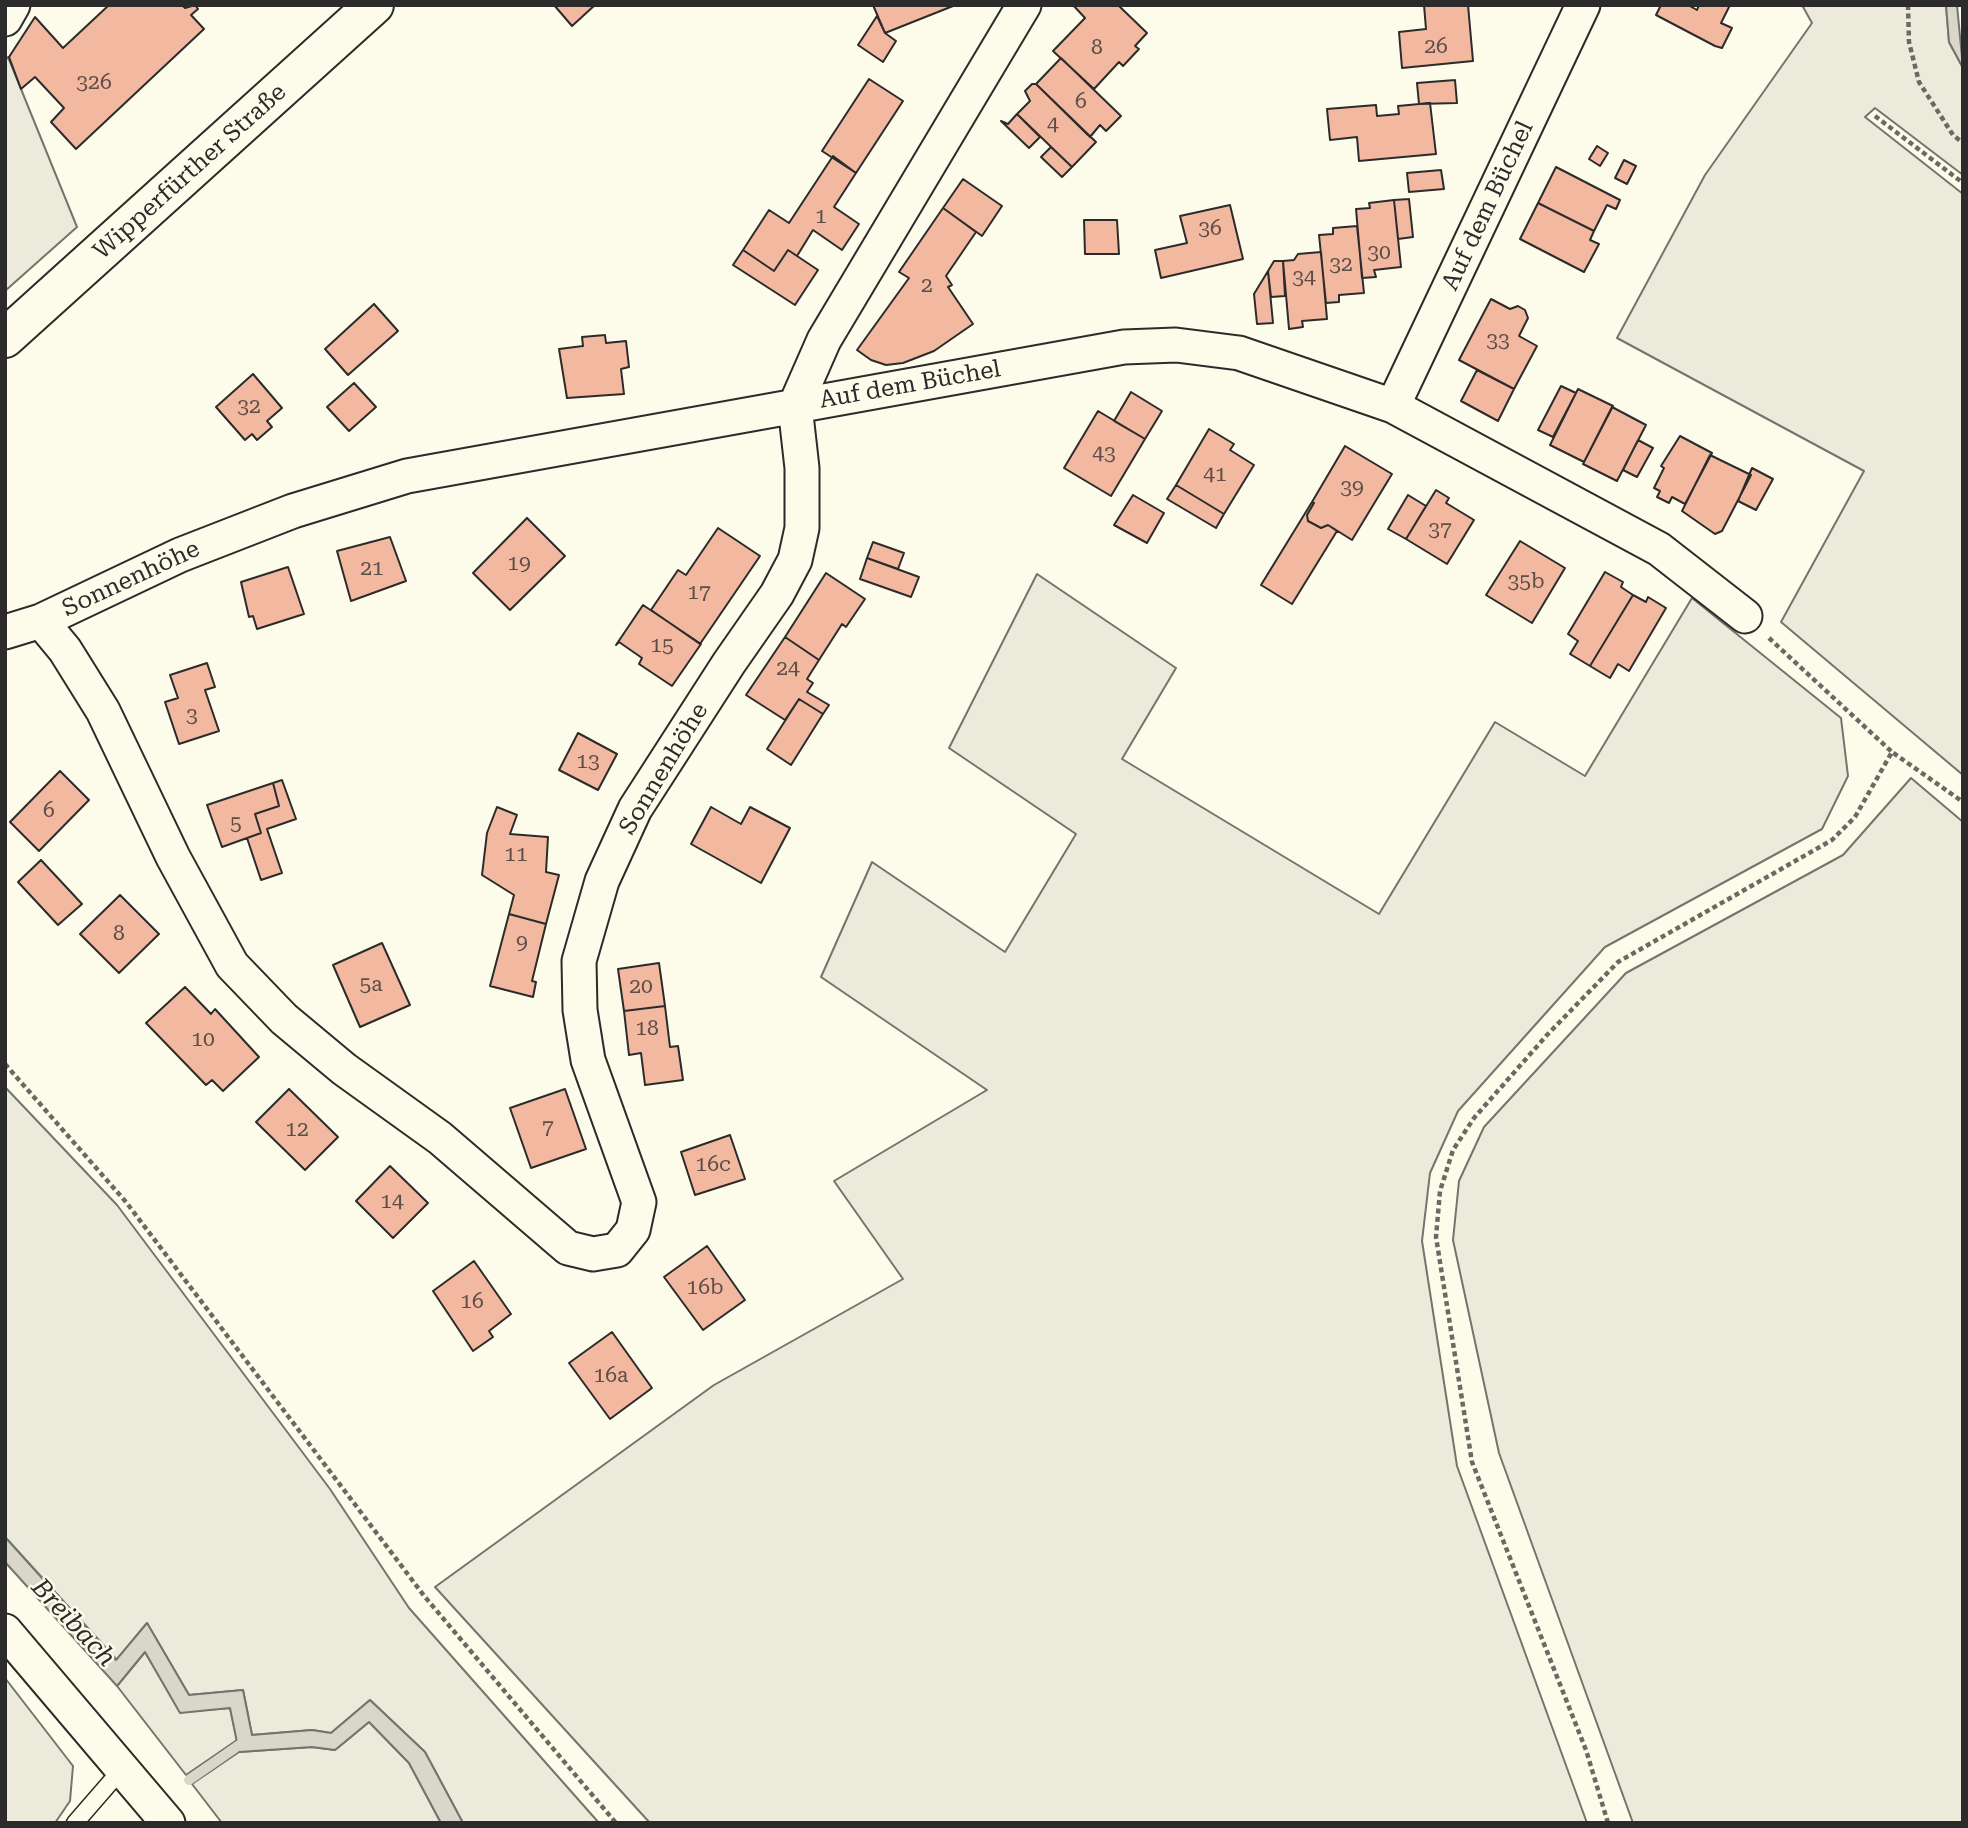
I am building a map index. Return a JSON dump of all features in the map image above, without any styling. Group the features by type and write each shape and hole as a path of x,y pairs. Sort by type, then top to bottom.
{"main road":[{"name":"Wipperfürther Straße","path":"5,338 374,5"}],"street":[{"path":"5,19 13,5"},
{"name":"Auf dem Büchel","path":"795,406 824,340 1024,5"},
{"name":"Auf dem Büchel","path":"1393,406 1583,5"},
{"name":"Auf dem Büchel","path":"795,406 1124,347 1176,345 1239,353 1393,406 1659,549 1745,616"},
{"name":"Sonnenhöhe","path":"5,632 41,621 180,555 293,511 407,476 795,406 802,480 802,528 794,560 777,594 635,809 603,881 579,961 580,1010 588,1060 639,1202 633,1230 617,1250 593,1254 568,1248 440,1138 284,1019 232,965 173,857 103,711 65,650 41,621"},
{"path":"5,1631 168,1823"}],"lane":[{"path":"75,1823 121,1770"}],"path":[{"path":"1908,5 1909,42 1919,82 1953,135 1963,143"},
{"path":"1875,116 1963,183"},
{"path":"1745,616 1892,751 1963,802"},
{"path":"1608,1823 1586,1750 1472,1462 1436,1237 1440,1191 1453,1150 1475,1118 1547,1035 1619,962 1832,840 1855,817 1892,751"},
{"path":"5,1065 126,1202 425,1597 616,1823"}],"shaded area":[{"path":"1802,5 1946,5 1949,42 1963,68 1963,175 1875,108 1865,117 1963,194 1963,775 1781,622 1864,471 1617,338 1705,175 1812,23"},
{"path":"8,57 77,227 5,291 5,61"},
{"path":"1037,574 1176,668 1122,759 1379,914 1495,722 1585,776 1692,598 1841,718 1848,776 1822,829 1605,947 1458,1111 1430,1173 1422,1241 1457,1466 1587,1823 650,1823 435,1587 714,1385 903,1279 834,1181 987,1090 821,977 872,862 1005,952 1076,834 949,748"},
{"path":"1911,778 1963,822 1963,1823 1633,1823 1499,1453 1453,1240 1459,1181 1484,1127 1626,973 1843,855"},
{"path":"5,1087 117,1205 330,1489 409,1608 599,1823 463,1823 425,1752 370,1700 331,1733 312,1730 252,1735 243,1690 189,1695 147,1623 117,1660 5,1537"},
{"path":"145,1652 180,1712 230,1708 237,1740 186,1775 117,1686"},
{"path":"5,1678 73,1766 70,1801 55,1823 5,1823"},
{"path":"369,1722 409,1763 441,1823 222,1823 192,1784 239,1752 312,1747 335,1750"}],"water":[{"path":"1946,5 1957,5 1963,68 1949,42"},
{"name":"Breibach","path":"5,1537 116,1660 147,1623 189,1695 243,1690 252,1735 312,1730 331,1733 370,1700 425,1752 463,1823 441,1823 409,1763 369,1722 335,1750 312,1747 239,1752 230,1708 180,1713 145,1652 117,1686 5,1562"}],"building":[{"path":"109,5 182,5 185,8 195,5 198,9 191,15 204,29 76,149 51,122 64,108 35,77 21,89 9,57 35,17 63,48"},
{"path":"554,5 595,5 572,26"},
{"path":"873,5 953,5 953,6 885,33"},
{"path":"1073,5 1118,5 1147,33 1135,46 1139,49 1123,66 1119,62 1094,89 1053,51 1085,18"},
{"path":"1424,5 1468,5 1473,61 1402,68 1399,32 1426,29"},
{"path":"1661,5 1688,5 1697,10 1699,5 1730,5 1721,23 1732,28 1722,48 1656,15"},
{"path":"877,16 885,33 896,41 883,62 858,45"},
{"path":"1061,58 1121,116 1106,131 1100,125 1090,137 1036,84"},
{"path":"869,79 903,101 856,173 822,151"},
{"path":"1455,80 1457,103 1419,104 1417,83"},
{"path":"1032,84 1036,84 1096,142 1072,167 1017,114 1030,101 1025,91"},
{"path":"1430,103 1436,154 1359,161 1357,137 1330,140 1327,109 1376,105 1377,116 1399,114 1398,106"},
{"path":"1017,114 1040,137 1029,148 1001,121 1008,124"},
{"path":"1597,146 1608,153 1600,166 1589,159"},
{"path":"1051,147 1072,167 1062,177 1041,157"},
{"path":"833,156 856,173 834,207 859,224 842,250 813,230 797,256 788,250 774,271 743,250 769,210 789,223"},
{"path":"1624,160 1636,166 1627,184 1615,178"},
{"path":"1556,167 1620,200 1616,209 1607,205 1594,231 1538,203"},
{"path":"1441,170 1444,189 1409,192 1407,173"},
{"path":"963,179 1002,206 982,236 943,208"},
{"path":"1409,199 1413,237 1398,239 1394,200"},
{"path":"1394,200 1401,267 1374,270 1376,277 1362,278 1356,209 1370,208 1369,203"},
{"path":"1538,203 1594,231 1590,240 1599,244 1584,272 1520,239"},
{"path":"1230,205 1243,259 1161,278 1155,250 1187,243 1180,216"},
{"path":"943,208 976,232 946,276 952,285 948,287 973,324 934,351 903,363 886,365 871,360 857,350 909,278 899,272"},
{"path":"1084,220 1117,220 1119,254 1085,254"},
{"path":"1357,226 1364,293 1339,295 1339,302 1326,303 1319,235 1333,234 1333,228"},
{"path":"743,250 774,271 788,250 818,270 795,305 733,265"},
{"path":"1321,252 1327,319 1302,321 1303,327 1289,329 1283,261 1294,260 1298,254"},
{"path":"1274,261 1283,261 1285,296 1271,297 1268,271"},
{"path":"1268,271 1273,323 1257,324 1254,294"},
{"path":"1491,299 1510,309 1518,306 1525,310 1528,318 1519,336 1537,346 1514,389 1459,360"},
{"path":"374,304 398,331 348,375 325,349"},
{"path":"605,335 606,343 626,341 629,367 621,369 624,394 567,398 559,349 583,346 582,337"},
{"path":"1477,370 1514,389 1498,421 1461,401"},
{"path":"253,374 282,408 267,421 272,427 257,440 252,434 245,440 216,407"},
{"path":"354,383 376,407 349,431 327,407"},
{"path":"1561,386 1576,393 1553,437 1538,430"},
{"path":"1578,389 1613,406 1584,462 1550,445"},
{"path":"1131,392 1162,411 1145,439 1114,421"},
{"path":"1612,407 1646,425 1617,481 1583,464"},
{"path":"1098,411 1145,439 1111,496 1064,468"},
{"path":"1209,429 1234,444 1230,450 1254,465 1224,514 1176,485"},
{"path":"1680,436 1712,453 1685,504 1672,497 1669,503 1657,497 1660,491 1654,488 1664,468 1661,466"},
{"path":"1638,440 1653,448 1637,477 1623,470"},
{"path":"1345,446 1392,474 1352,540 1328,525 1321,528 1308,521 1307,515"},
{"path":"1710,455 1751,475 1722,531 1715,534 1682,511"},
{"path":"1752,468 1773,479 1756,510 1738,501"},
{"path":"1176,485 1224,514 1216,528 1167,499"},
{"path":"1436,490 1449,498 1446,503 1474,520 1447,564 1406,539"},
{"path":"1133,495 1164,513 1147,543 1114,525"},
{"path":"1408,495 1426,506 1406,539 1388,529"},
{"path":"1312,502 1314,503 1307,515 1308,521 1321,528 1328,525 1337,531 1292,604 1261,585"},
{"path":"527,518 565,556 510,610 473,573"},
{"path":"718,528 760,556 700,644 651,610 678,570 686,575"},
{"path":"390,537 406,581 351,601 337,551"},
{"path":"1520,541 1565,568 1532,623 1486,595"},
{"path":"873,542 904,553 898,569 867,558"},
{"path":"867,558 919,577 911,597 860,579"},
{"path":"288,567 304,614 257,629 253,616 249,617 241,582"},
{"path":"1605,572 1623,582 1621,587 1633,595 1590,666 1570,654 1578,641 1568,634"},
{"path":"826,573 865,599 846,627 842,624 819,660 785,637"},
{"path":"1633,595 1646,602 1648,597 1666,608 1629,671 1618,664 1610,678 1590,666"},
{"path":"643,605 701,644 672,686 639,664 642,658 619,642 616,645"},
{"path":"785,637 819,660 807,679 813,683 807,692 829,705 823,714 799,699 785,720 746,695"},
{"path":"207,663 215,687 205,690 219,731 179,744 165,702 178,698 170,675"},
{"path":"799,699 823,714 791,765 767,749"},
{"path":"578,733 617,754 598,790 559,770"},
{"path":"60,771 89,800 39,851 10,822"},
{"path":"282,780 296,819 267,829 282,873 261,880 247,838 261,833 255,814 279,806 273,783"},
{"path":"273,783 279,806 255,814 261,833 222,847 207,805"},
{"path":"497,807 517,815 510,834 548,837 546,872 559,875 546,924 509,914 514,895 482,875 487,833"},
{"path":"711,807 741,824 750,807 790,828 761,883 691,844"},
{"path":"41,860 82,904 58,925 18,882"},
{"path":"120,895 159,934 119,973 80,934"},
{"path":"509,914 546,924 532,981 536,982 533,997 490,986"},
{"path":"382,943 410,1005 360,1027 333,965"},
{"path":"659,963 665,1006 624,1011 618,969"},
{"path":"185,987 211,1014 215,1009 259,1057 223,1091 212,1080 206,1085 146,1023"},
{"path":"665,1006 670,1047 678,1046 683,1080 645,1085 641,1053 629,1055 624,1011"},
{"path":"289,1089 338,1137 305,1170 256,1122"},
{"path":"565,1089 586,1149 531,1168 510,1108"},
{"path":"730,1135 745,1179 695,1195 681,1152"},
{"path":"390,1166 428,1203 393,1238 356,1201"},
{"path":"707,1246 745,1300 703,1330 664,1277"},
{"path":"474,1261 511,1314 489,1331 493,1337 473,1351 433,1291"},
{"path":"612,1332 652,1388 610,1419 569,1363"}],"waterway":[{"path":"189,1780 245,1741"}]}
